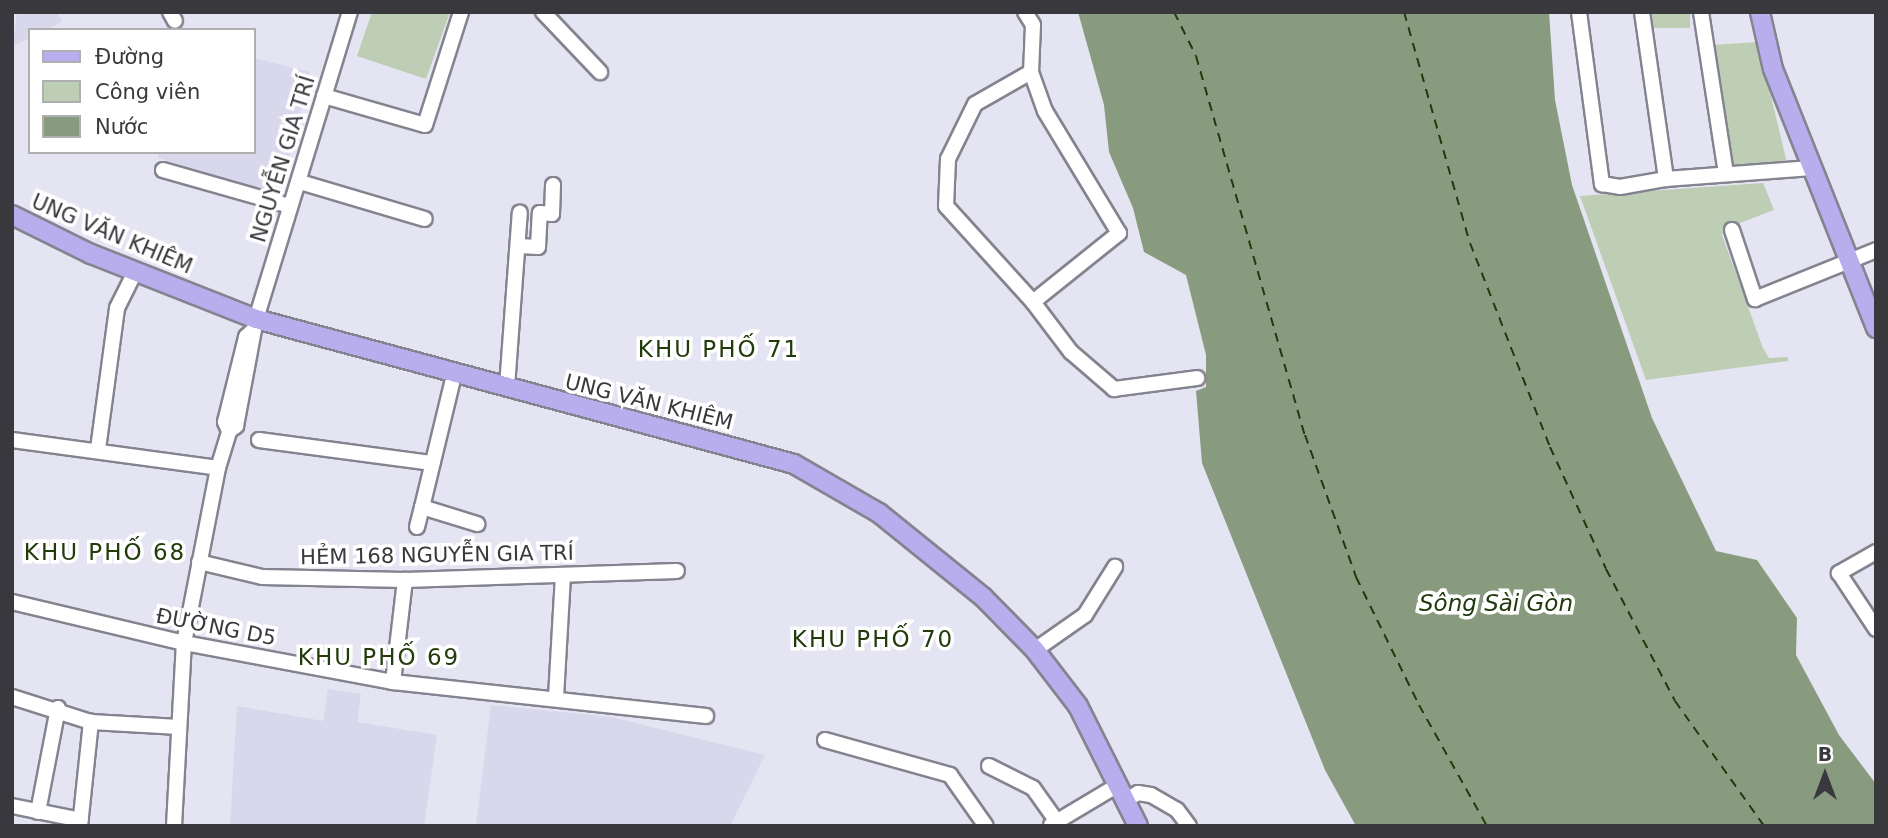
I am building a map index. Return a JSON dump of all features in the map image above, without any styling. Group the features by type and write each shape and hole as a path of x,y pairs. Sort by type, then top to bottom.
{"main road":[{"path":"1760,12 1773,69 1876,328"},
{"name":"UNG VĂN KHIÊM","path":"12,215 254,325 507,387 794,464 879,513 983,597 1035,650 1078,706 1138,826"}],"street":[{"name":"NGUYỄN GIA TRÍ","path":"174,826 184,643 218,468 229,430 225,422 246,337 254,325 289,206 300,182 350,12"},
{"path":"324,96 421,125 428,123 461,12"},
{"path":"543,12 600,72"},
{"path":"1025,12 1033,25 1031,72 1056,131 1119,233 1033,302"},
{"path":"1579,12 1602,184 1620,187 1666,178 1812,168"},
{"path":"1642,12 1666,178"},
{"path":"1701,12 1726,174"},
{"path":"1031,72 975,104 948,159 946,206 1033,302 1071,352 1114,389 1197,378"},
{"path":"163,170 289,206"},
{"path":"300,182 425,219"},
{"path":"517,246 538,247 540,213 552,214 553,185"},
{"path":"507,387 520,212"},
{"path":"1732,230 1755,299 1876,250"},
{"path":"98,449 117,308 135,271"},
{"path":"417,527 454,375"},
{"path":"12,440 98,449 218,468"},
{"path":"259,440 432,463"},
{"path":"422,507 477,524"},
{"path":"1876,552 1839,573 1876,629"},
{"name":"HẺM 168 NGUYỄN GIA TRÍ","path":"200,562 262,577 405,580 677,571"},
{"path":"1035,650 1085,615 1115,567"},
{"path":"556,697 563,575"},
{"path":"393,682 405,580"},
{"name":"ĐƯỜNG D5","path":"12,601 184,643 393,682 556,697 706,716"},
{"path":"12,697 58,708 91,722 178,727"},
{"path":"38,811 58,708"},
{"path":"12,806 80,823 91,722"},
{"path":"825,740 941,772 958,782 986,826"},
{"path":"989,766 1033,788 1056,824 1122,792 1151,796 1177,810 1189,826"}],"shaded area":[{"path":"17,12 57,12 62,22 50,28 28,28 28,39 13,46"},
{"path":"256,58 310,72 280,195 158,158 159,154 256,154"},
{"path":"328,689 361,694 357,722 437,735 424,826 230,826 237,706 323,721"},
{"path":"491,705 611,717 765,755 730,826 476,826"}],"green space":[{"path":"372,12 450,12 426,79 357,56"},
{"path":"1650,12 1690,12 1690,28 1650,28"},
{"path":"1758,42 1787,163 1730,167 1711,45"},
{"path":"1763,183 1774,210 1724,229 1722,235 1763,348 1769,358 1788,357 1788,361 1646,380 1580,196"}],"water":[{"name":"Sông Sài Gòn","path":"1078,12 1549,12 1555,100 1572,185 1652,418 1716,551 1757,560 1797,618 1796,655 1839,735 1876,784 1876,826 1356,826 1325,770 1202,463 1196,391 1206,387 1206,355 1186,275 1144,252 1133,208 1109,152 1104,105"}],"ferry route":[{"path":"1174,12 1196,56 1305,435 1356,577 1419,705 1487,826"},
{"path":"1404,12 1470,243 1550,447 1606,569 1675,701 1764,826"}],"district":[{"name":"KHU PHỐ 71","path":"719,349"},
{"name":"KHU PHỐ 68","path":"105,552"},
{"name":"KHU PHỐ 70","path":"873,639"},
{"name":"KHU PHỐ 69","path":"379,657"}]}
